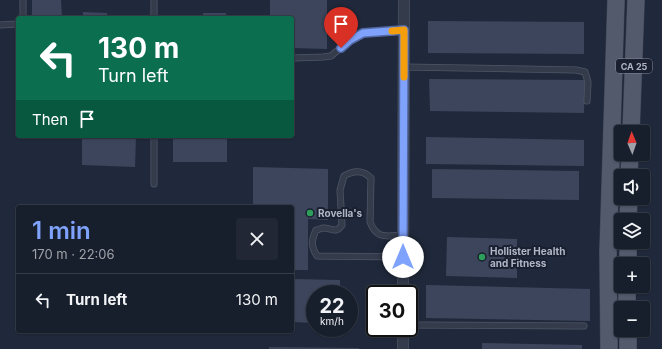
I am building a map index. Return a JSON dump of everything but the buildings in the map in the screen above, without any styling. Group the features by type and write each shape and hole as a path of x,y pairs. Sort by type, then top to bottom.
{"main road":[{"name":"CA 25","path":"608,349 608,252 616,0"},
{"name":"CA 25","path":"631,125 636,0"},
{"path":"628,337 628,349"}],"street":[{"path":"403,285 404,0"},
{"path":"403,337 403,349"}],"lane":[{"path":"23,0 23,16"},
{"path":"154,0 154,16"},
{"path":"0,24 16,24"},
{"path":"294,58 331,56 350,40 363,33 404,30"},
{"path":"404,67 576,70 585,72 588,82 587,101"},
{"path":"154,138 154,184"},
{"path":"403,235 381,236 377,234 370,222 371,178 366,173 359,171 350,172 344,176 340,190 342,225 340,229 335,231 323,228 316,230 313,236 312,248 317,256 403,257"},
{"path":"418,325 584,326"}],"slow traffic":[{"path":"392,31 404,30 404,77"}],"place":[{"name":"Rovella's","path":"310,213"},
{"name":"Hollister Health and Fitness","path":"482,257"}],"route":[{"path":"341,48 350,40 363,33 404,30 403,257"}]}
